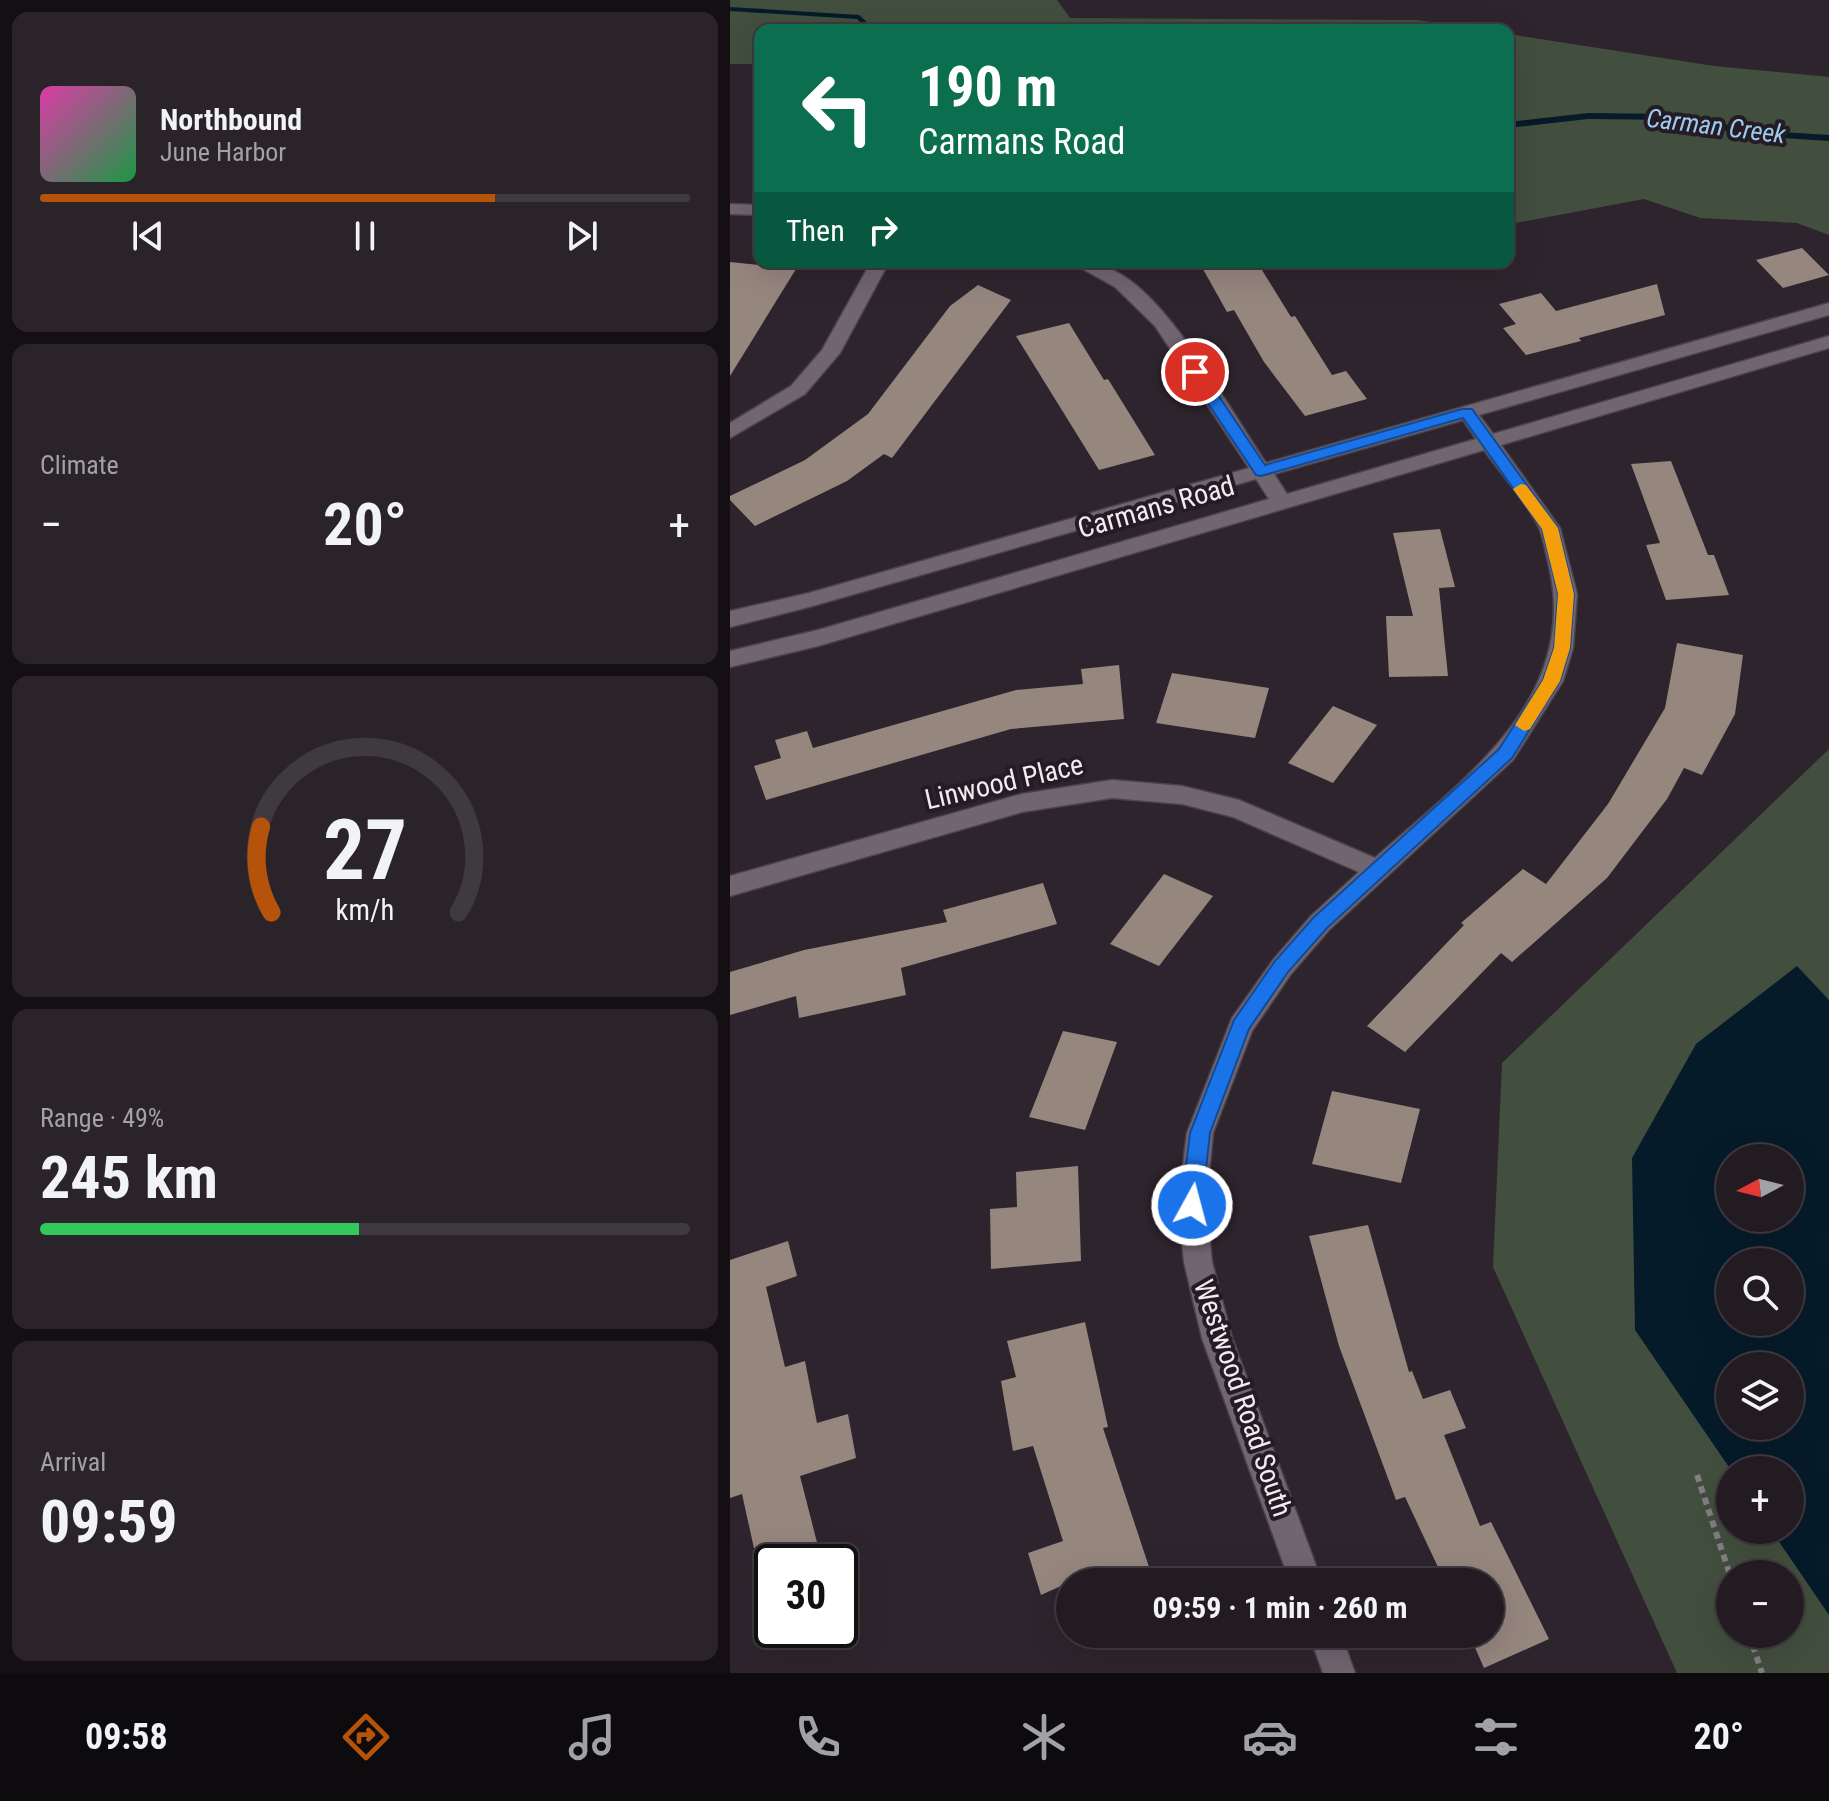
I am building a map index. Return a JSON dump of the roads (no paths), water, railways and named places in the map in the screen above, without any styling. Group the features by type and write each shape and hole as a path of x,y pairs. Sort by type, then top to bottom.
{"street":[{"path":"730,209 754,210"},
{"path":"730,432 798,390 830,353 877,268"},
{"path":"1091,268 1122,283 1162,322 1282,502"},
{"name":"Carmans Road","path":"730,619 809,600 1829,309"},
{"name":"Carmans Road","path":"730,659 818,638 1829,342"},
{"name":"Westwood Road South","path":"1301,1568 1217,1338 1198,1262 1192,1205 1200,1133 1241,1026 1282,967 1320,923 1505,754 1552,681 1562,648 1566,594 1550,528 1467,412"},
{"name":"Linwood Place","path":"730,886 1022,803 1112,789 1182,795 1239,809 1380,871"},
{"path":"1330,1648 1339,1673"}],"water":[{"path":"1797,966 1829,1000 1829,1615 1804,1578 1804,1560 1791,1560 1781,1544 1804,1544 1804,1456 1721,1456 1635,1330 1632,1158 1696,1044"}],"waterway":[{"name":"Carman Creek","path":"730,9 859,17 866,24"},
{"name":"Carman Creek","path":"1514,124 1588,116 1673,117 1753,133 1829,138"}]}
